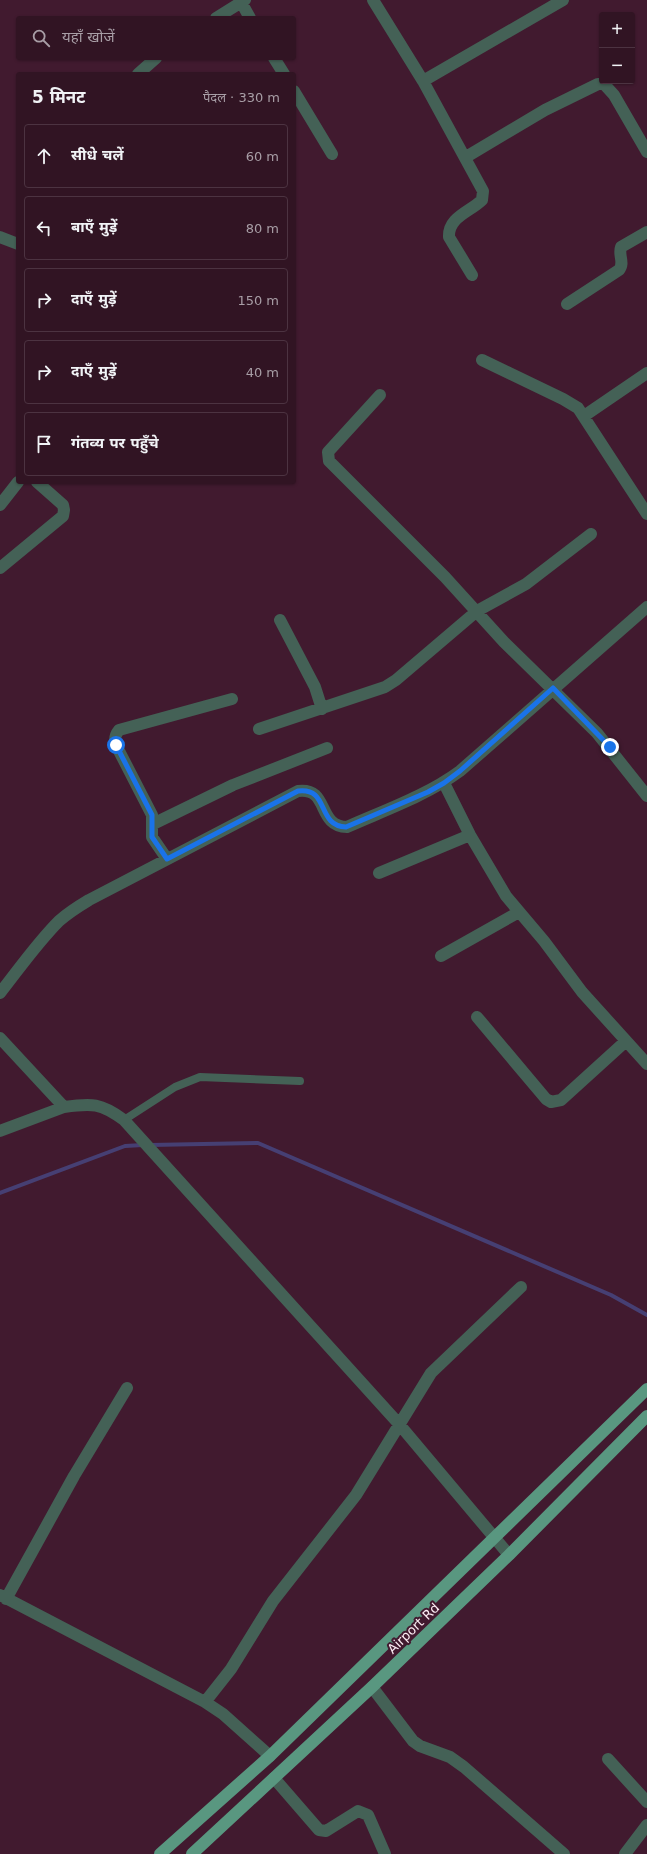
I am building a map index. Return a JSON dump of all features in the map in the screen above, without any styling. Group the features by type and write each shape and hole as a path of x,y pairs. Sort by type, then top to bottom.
{"main road":[{"path":"160,1854 270,1756 496,1538 647,1389"},
{"name":"Airport Rd","path":"192,1854 372,1687 509,1555 647,1416"}],"street":[{"path":"423,81 562,0"},
{"path":"219,16 242,1 249,16"},
{"path":"377,2 466,157 483,191 484,195 479,203 457,219 450,226 449,231 449,237 472,275"},
{"path":"140,72 154,60"},
{"path":"275,60 283,72"},
{"path":"466,157 545,110 598,84 604,84 614,94 647,152"},
{"path":"296,94 332,154"},
{"path":"567,304 619,270 622,264 619,252 621,247 647,232"},
{"path":"0,237 16,243"},
{"path":"482,360 570,403 584,416 647,514"},
{"path":"584,416 647,373"},
{"path":"380,395 328,452 329,461 445,577 504,642 553,688 606,742 647,796"},
{"path":"0,504 16,484"},
{"path":"0,568 63,516 63,505 39,484"},
{"path":"259,729 385,687 396,680 477,611 526,584 591,534"},
{"path":"0,993 59,921 89,900 298,791 306,790 314,792 319,798 330,822 335,826 346,827 428,792 444,783 460,771 647,607"},
{"path":"280,620 315,687 322,709"},
{"path":"167,859 152,837 152,815 116,745 114,740 116,734 119,730 232,699"},
{"path":"153,824 233,785 327,748"},
{"path":"444,783 470,835 499,887 544,941 578,987 647,1064"},
{"path":"379,873 470,835"},
{"path":"441,956 519,912"},
{"path":"477,1017 546,1099 551,1102 562,1100 626,1041"},
{"path":"0,1038 64,1107"},
{"path":"0,1130 64,1107 99,1105 124,1120 399,1424 509,1555"},
{"path":"205,1702 231,1669 273,1601 356,1496 399,1424 432,1374 521,1287"},
{"path":"127,1388 3,1597 205,1702 224,1714 270,1756"},
{"path":"372,1687 413,1741 420,1746 450,1757 464,1767 564,1854"},
{"path":"608,1758 647,1802"},
{"path":"274,1778 319,1830 326,1831 358,1810 368,1815 385,1854"},
{"path":"625,1854 647,1825"}],"lane":[{"path":"124,1120 175,1086 200,1077 300,1081"}],"waterway":[{"path":"150,1145 258,1143 611,1295 647,1315"},
{"path":"0,1193 125,1146 143,1145"}],"route":[{"path":"116,745 152,815 152,837 167,859 298,791 306,790 314,792 319,798 330,822 335,826 340,827 346,827 428,792 444,783 460,771 553,688 610,747"}]}
